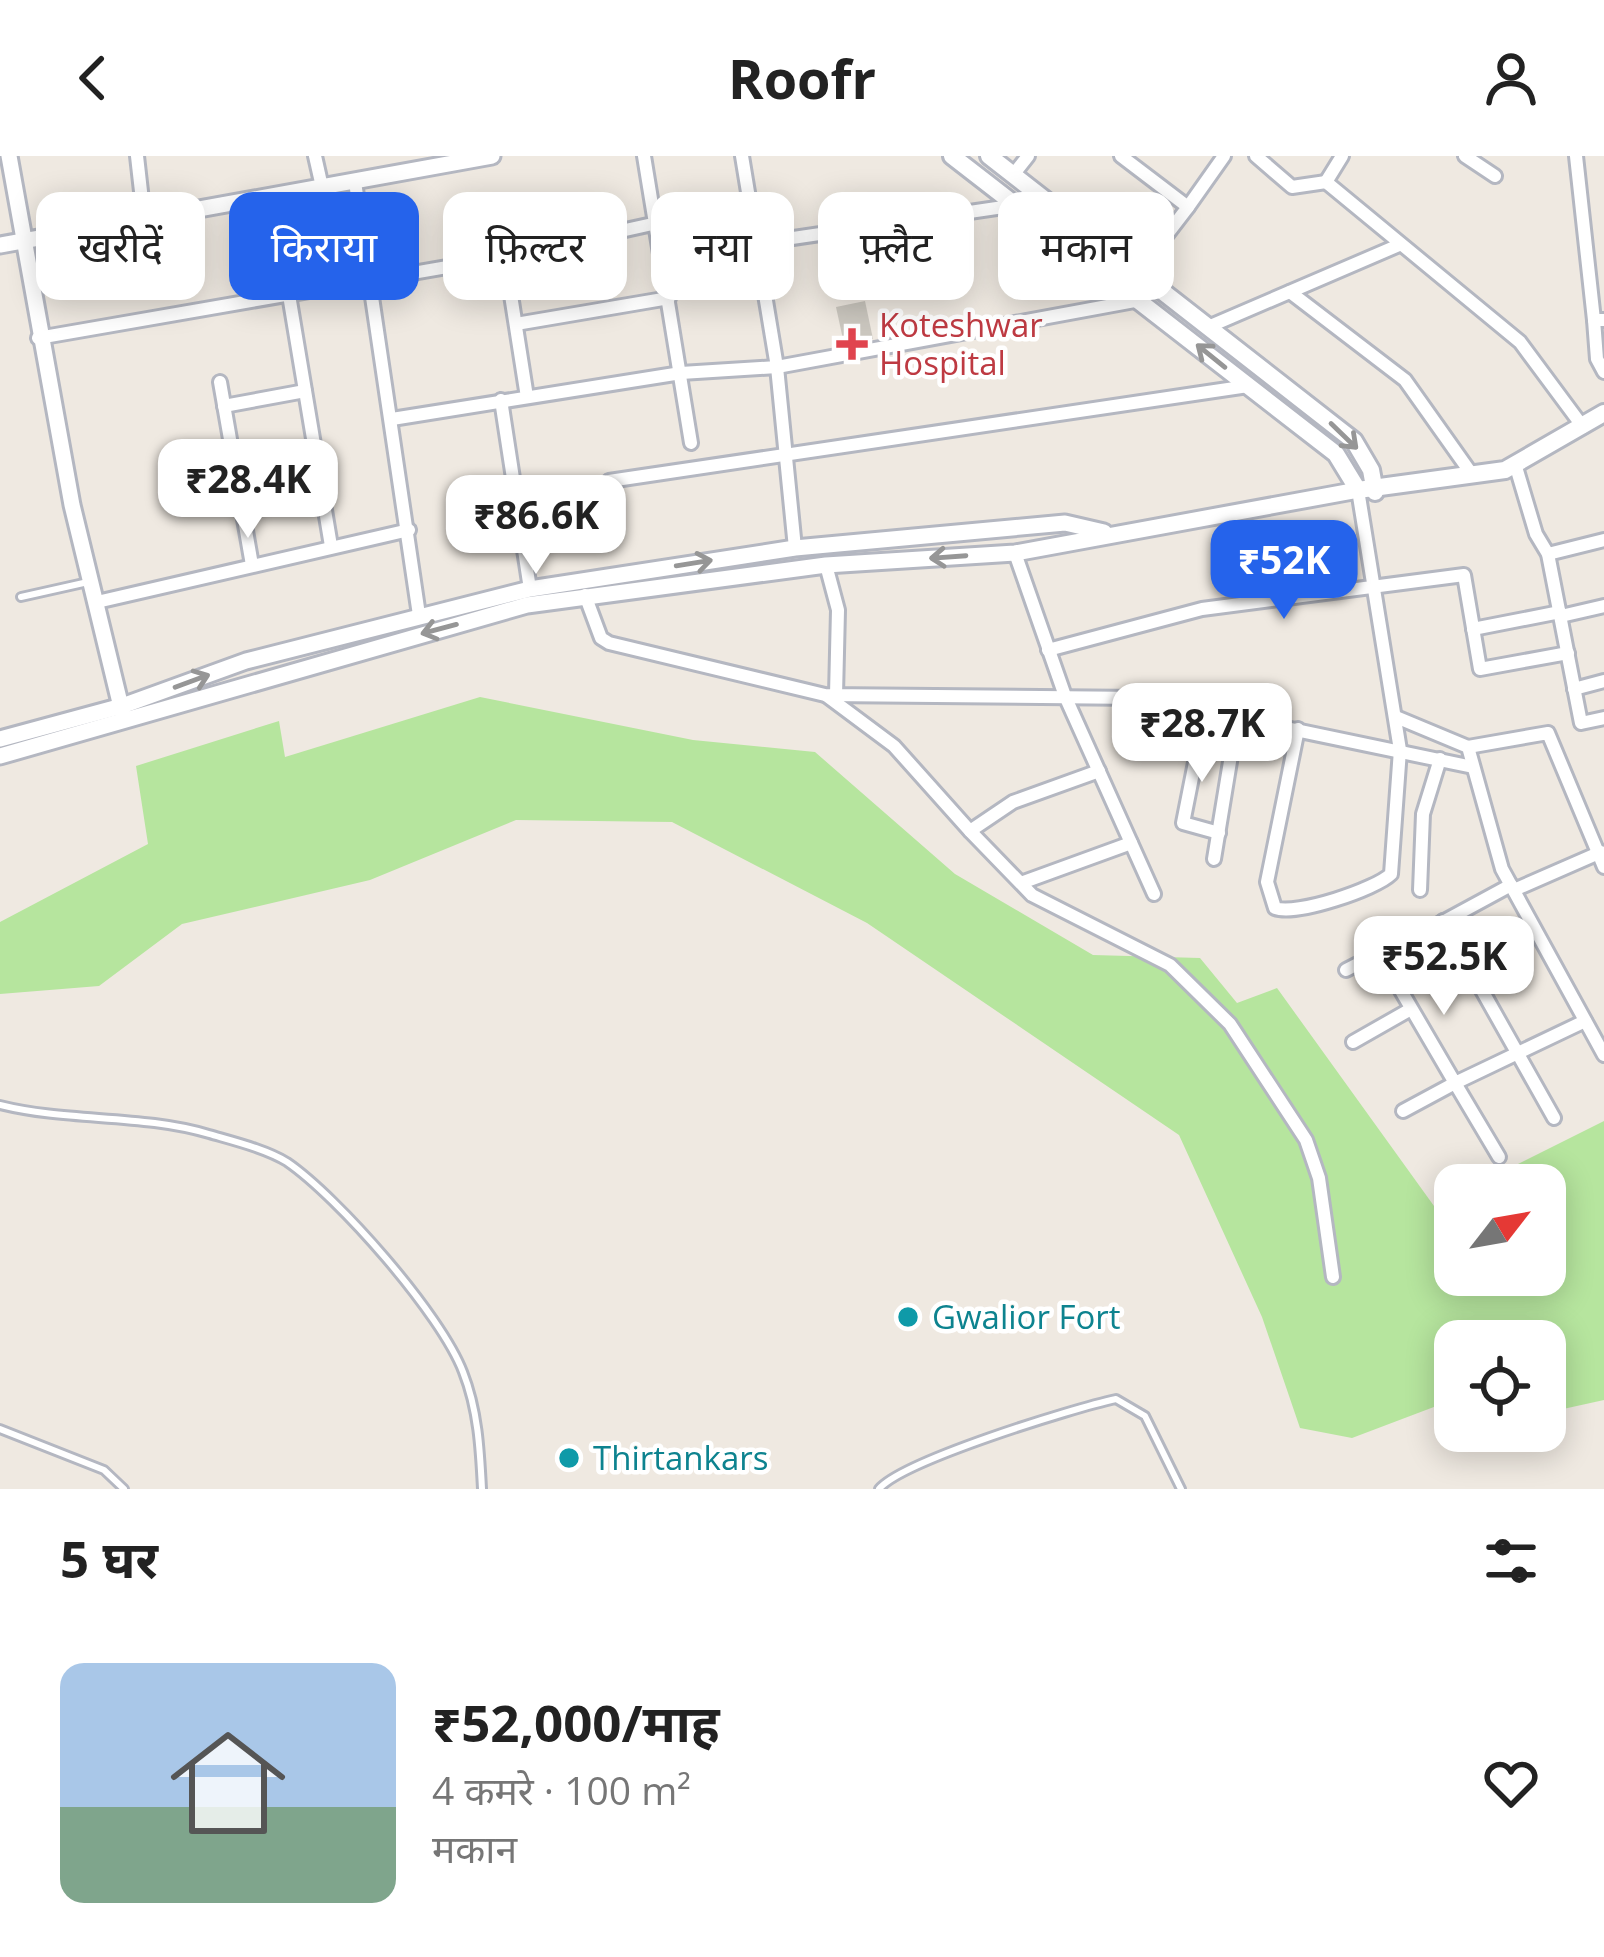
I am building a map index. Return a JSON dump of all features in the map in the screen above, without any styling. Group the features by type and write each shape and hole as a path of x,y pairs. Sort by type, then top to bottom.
{"main road":[{"path":"952,156 1000,192"},
{"path":"989,156 1035,192"},
{"path":"1174,299 1354,441 1371,470 1367,491"},
{"path":"1142,300 1336,454 1367,491"},
{"path":"1367,491 1516,467 1604,413"}],"street":[{"path":"9,156 38,338 123,714"},
{"path":"136,156 141,192"},
{"path":"315,156 322,187"},
{"path":"205,207 492,156"},
{"path":"644,156 651,193"},
{"path":"742,156 749,192"},
{"path":"1013,175 1028,156"},
{"path":"1121,156 1187,207"},
{"path":"1174,224 1224,156"},
{"path":"1256,156 1292,187 1326,182 1520,342 1583,427"},
{"path":"1326,182 1342,156"},
{"path":"1465,156 1495,176"},
{"path":"1576,156 1599,320 1597,358 1604,372"},
{"path":"355,182 357,192"},
{"path":"794,238 998,208"},
{"path":"0,245 36,236"},
{"path":"1208,327 1399,245"},
{"path":"1290,292 1405,380 1473,476"},
{"path":"38,338 261,300"},
{"path":"291,300 331,546"},
{"path":"376,300 418,615"},
{"path":"511,300 527,397"},
{"path":"515,324 657,300"},
{"path":"669,300 691,442"},
{"path":"767,300 795,548"},
{"path":"392,419 681,373 777,367 1142,300"},
{"path":"220,382 252,565"},
{"path":"609,482 1249,386"},
{"path":"224,406 305,391"},
{"path":"501,400 530,589"},
{"path":"1516,467 1536,534 1548,554 1581,723 1604,718"},
{"path":"0,739 123,714 585,595 826,565 1015,553 1077,544 1104,532 1367,491 1400,750 1391,874 1334,901 1288,913 1275,908 1267,882 1298,729"},
{"path":"0,756 123,714 247,662 530,589 795,548 1065,523 1104,532"},
{"path":"97,602 409,530"},
{"path":"1548,554 1604,540"},
{"path":"1015,553 1065,696 1154,894"},
{"path":"826,565 838,610 831,695"},
{"path":"1048,650 1202,609 1464,575 1480,669 1568,653"},
{"path":"585,595 601,638 609,643 831,695 1142,698 1473,767"},
{"path":"1473,629 1604,606"},
{"path":"1574,688 1604,681"},
{"path":"831,695 894,746 1033,895 1170,965 1230,1024 1306,1140 1318,1178 1333,1277"},
{"path":"1204,712 1183,823 1219,833"},
{"path":"1346,970 1512,887 1602,857 1549,733 1468,747 1396,717"},
{"path":"1214,859 1238,719"},
{"path":"1468,747 1512,887 1604,1055"},
{"path":"1420,890 1424,814 1440,759"},
{"path":"970,831 1012,802 1099,770"},
{"path":"1021,883 1131,843"},
{"path":"1443,922 1555,1118"},
{"path":"1380,956 1499,1157"},
{"path":"1353,1042 1411,1009"},
{"path":"1403,1111 1585,1021"}],"lane":[{"path":"21,597 91,581"},
{"path":"0,1105 40,1115 203,1132 284,1160 350,1220 406,1286 462,1368 478,1421 482,1489"},
{"path":"879,1489 886,1480 920,1466 1074,1408 1116,1399 1144,1416 1181,1489"},
{"path":"0,1429 104,1470 124,1489"}],"green space":[{"path":"480,697 693,740 815,752 955,874 1093,955 1200,958 1237,1003 1277,988 1434,1206 1434,1296 1566,1296 1566,1164 1518,1164 1604,1121 1604,1400 1566,1408 1566,1320 1434,1320 1434,1407 1352,1438 1300,1428 1262,1317 1179,1135 867,923 672,822 516,820 370,880 182,924 99,986 0,994 0,922 148,844 136,766 279,721 285,757"}],"building":[{"path":"865,301 873,339 844,344 836,307"}],"place":[{"name":"Koteshwar Hospital","path":"852,344"},
{"name":"Gwalior Fort","path":"908,1317"},
{"name":"Thirtankars","path":"569,1458"}]}
